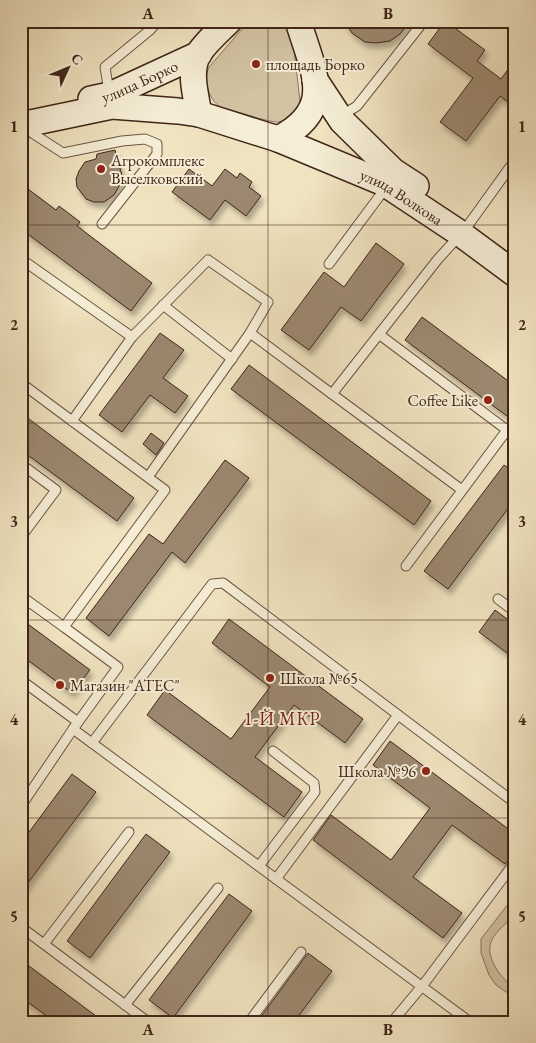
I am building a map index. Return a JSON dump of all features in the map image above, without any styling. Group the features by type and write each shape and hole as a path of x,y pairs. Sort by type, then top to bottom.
{"main road":[{"path":"229,21 198,54 194,72 199,114 278,139 294,131 308,118 316,102 316,80"},
{"path":"298,21 316,80 340,116 390,178"},
{"name":"улица Борко","path":"21,113 110,95 198,54"},
{"name":"улица Борко","path":"21,125 112,106 178,110 199,114"},
{"name":"улица Волкова","path":"278,139 390,178 465,229 515,258"},
{"name":"улица Волкова","path":"465,229 515,274"}],"lane":[{"path":"110,95 105,68 158,21"},
{"path":"340,116 357,106 424,21"},
{"path":"21,125 63,153 130,140 145,139 157,144 157,154 102,224"},
{"path":"332,394 380,335 438,258 465,229 515,160"},
{"path":"329,264 390,178"},
{"path":"21,259 132,337"},
{"path":"72,421 132,337 208,260 268,302 250,333 148,477"},
{"path":"163,305 232,359"},
{"path":"250,333 462,490"},
{"path":"380,335 507,430 406,566"},
{"path":"21,383 165,490 64,627"},
{"path":"21,464 56,490 21,537"},
{"path":"92,743 212,584 223,583 515,803"},
{"path":"21,596 118,667 21,806"},
{"path":"498,599 515,612"},
{"path":"21,680 76,726 92,743 423,985 470,1022"},
{"path":"276,879 398,715"},
{"path":"259,866 315,792 314,782 273,751"},
{"path":"44,944 128,832"},
{"path":"392,1022 423,985 515,862"},
{"path":"125,1005 218,888"},
{"path":"21,927 148,1022"},
{"path":"249,1022 301,952"}],"shaded area":[{"path":"249,21 290,21 300,101 292,115 286,120 278,122 266,120 220,107 212,99 208,89 206,78 209,67"},
{"path":"515,895 515,911 493,938 490,955 500,974 515,988 515,998 496,985 489,975 481,953 481,939"}],"building":[{"path":"344,21 410,21 400,34 390,41 376,43 365,42 352,33"},
{"path":"445,21 485,50 477,61 501,79 515,60 515,107 500,96 466,141 440,122 473,78 428,44"},
{"path":"115,150 123,179 114,195 104,202 94,202 86,199 77,187 76,179 79,171 85,162 96,159 97,154"},
{"path":"189,169 212,186 225,169 237,178 240,173 252,182 249,187 261,196 246,216 225,200 210,220 172,192"},
{"path":"28,189 56,210 59,206 80,222 77,226 152,283 131,311 21,229 21,198"},
{"path":"376,243 404,264 361,321 341,307 309,350 281,330 324,272 344,287"},
{"path":"422,317 515,386 515,422 405,340"},
{"path":"160,333 184,350 163,378 188,396 175,413 150,395 122,432 99,415"},
{"path":"249,365 431,501 414,525 231,389"},
{"path":"21,413 134,498 117,521 21,450"},
{"path":"151,433 164,443 156,455 143,444"},
{"path":"225,460 249,478 185,563 172,552 109,636 86,618 149,534 163,544"},
{"path":"504,465 515,473 515,499 448,589 424,571"},
{"path":"495,610 515,625 515,659 479,632"},
{"path":"21,619 90,670 72,693 21,655"},
{"path":"229,619 363,719 345,743 294,705 255,757 302,792 284,817 147,715 165,690 231,739 270,687 212,643"},
{"path":"390,741 515,834 515,856 510,858 505,864 452,825 413,877 462,913 443,938 313,840 331,815 391,860 430,808 373,765"},
{"path":"72,774 96,792 21,892 21,843"},
{"path":"146,834 170,852 90,958 67,941"},
{"path":"229,894 252,911 173,1018 149,1000"},
{"path":"308,953 332,971 294,1022 257,1022"},
{"path":"21,960 104,1022 55,1022 21,997"}],"place":[{"name":"площадь Борко","path":"256,64"},
{"name":"Агрокомплекс Выселковский","path":"101,169"},
{"name":"Coffee Like","path":"488,400"},
{"name":"Школа №65","path":"270,678"},
{"name":"Магазин \"АТЕС\"","path":"60,685"},
{"name":"Школа №96","path":"426,771"}],"district":[{"name":"1-Й МКР","path":"282,718"}]}
